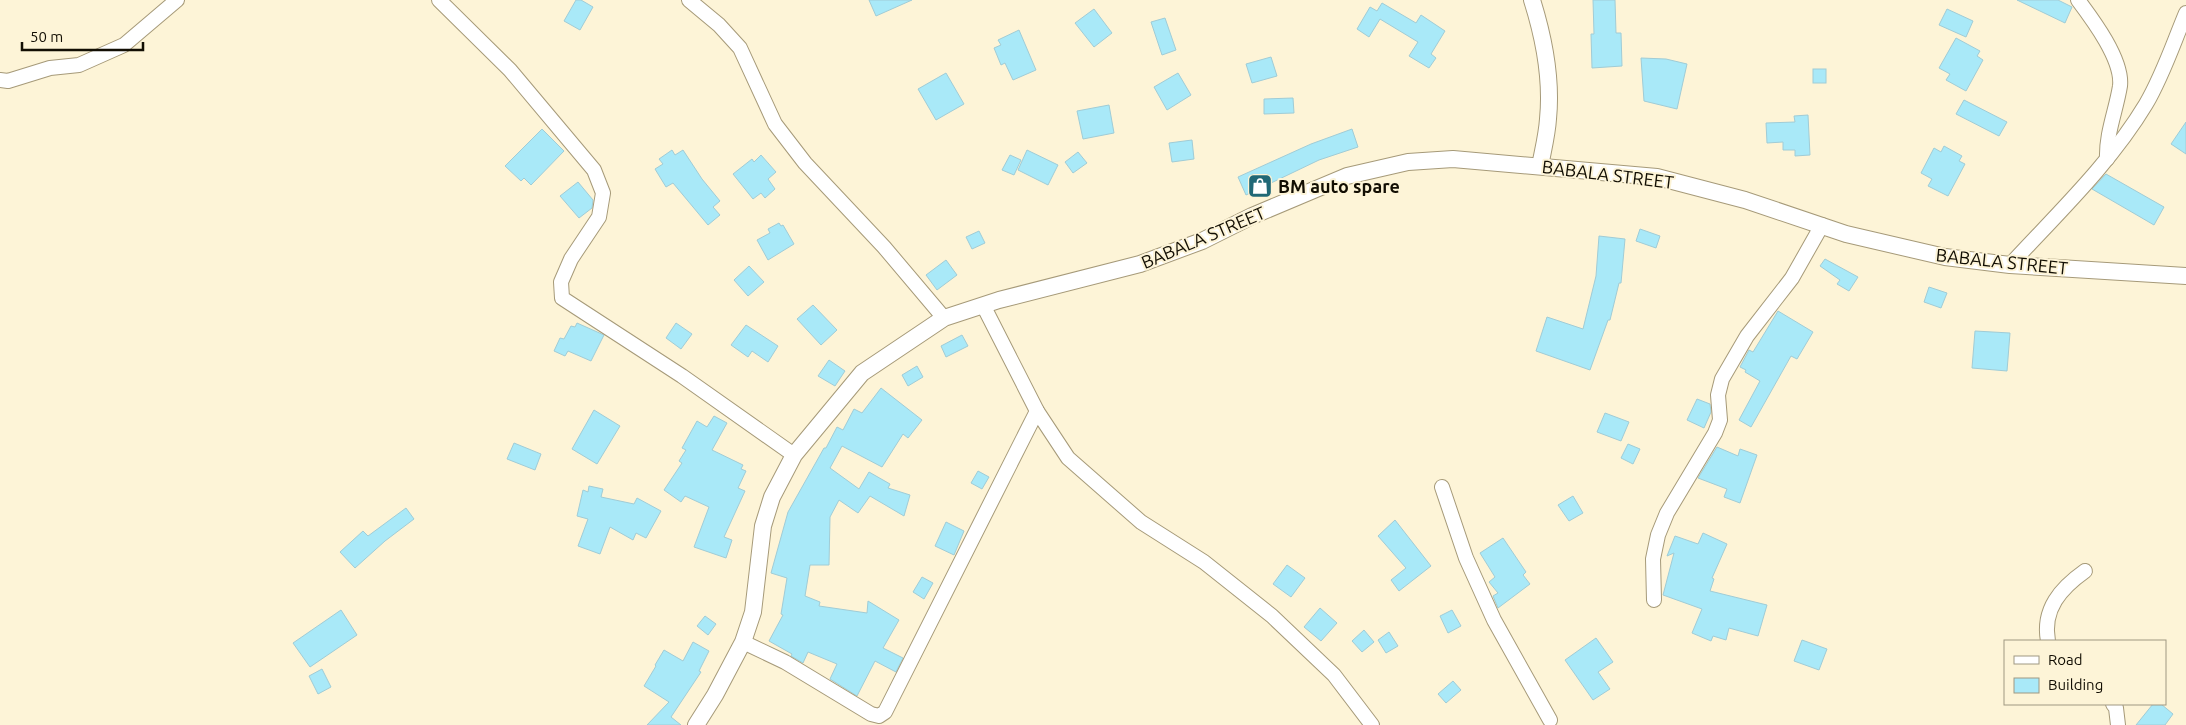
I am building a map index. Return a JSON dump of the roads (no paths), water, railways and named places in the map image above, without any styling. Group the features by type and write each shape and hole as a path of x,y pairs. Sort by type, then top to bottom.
{"street":[{"path":"0,80 8,81 50,68 79,65 124,45 177,0"},
{"path":"438,0 510,70 594,170 603,193 599,217 571,259 561,282 562,298 690,382 794,455"},
{"path":"689,0 719,25 740,48 775,124 805,163 884,247 944,318"},
{"path":"1532,0 1541,32 1549,91 1548,119 1540,166"},
{"path":"2078,0 2101,32 2120,73 2120,87 2106,144 2107,159"},
{"path":"2010,265 2107,159 2146,104 2168,62 2185,20"},
{"name":"BABALA STREET","path":"696,725 715,695 743,642 753,612 762,526 772,497 794,455 862,373 944,318 983,305 1140,264 1202,241 1252,216 1347,176 1408,162 1453,159 1657,177 1745,200 1846,234 1945,257 2010,265 2186,276"},
{"path":"1654,600 1653,559 1658,535 1667,513 1715,433 1720,420 1718,395 1722,379 1747,336 1792,278 1822,225"},
{"path":"983,305 1037,411 1068,458 1141,522 1204,562 1272,616 1334,675 1372,725"},
{"path":"743,642 785,662 871,714 879,716 885,712 1037,411"},
{"path":"1442,487 1466,558 1494,620 1550,720"},
{"path":"2048,640 2048,620 2054,600 2070,582 2085,571"},
{"path":"2114,705 2116,708 2118,725"}],"place":[{"name":"BM auto spare","path":"1260,186"}]}
